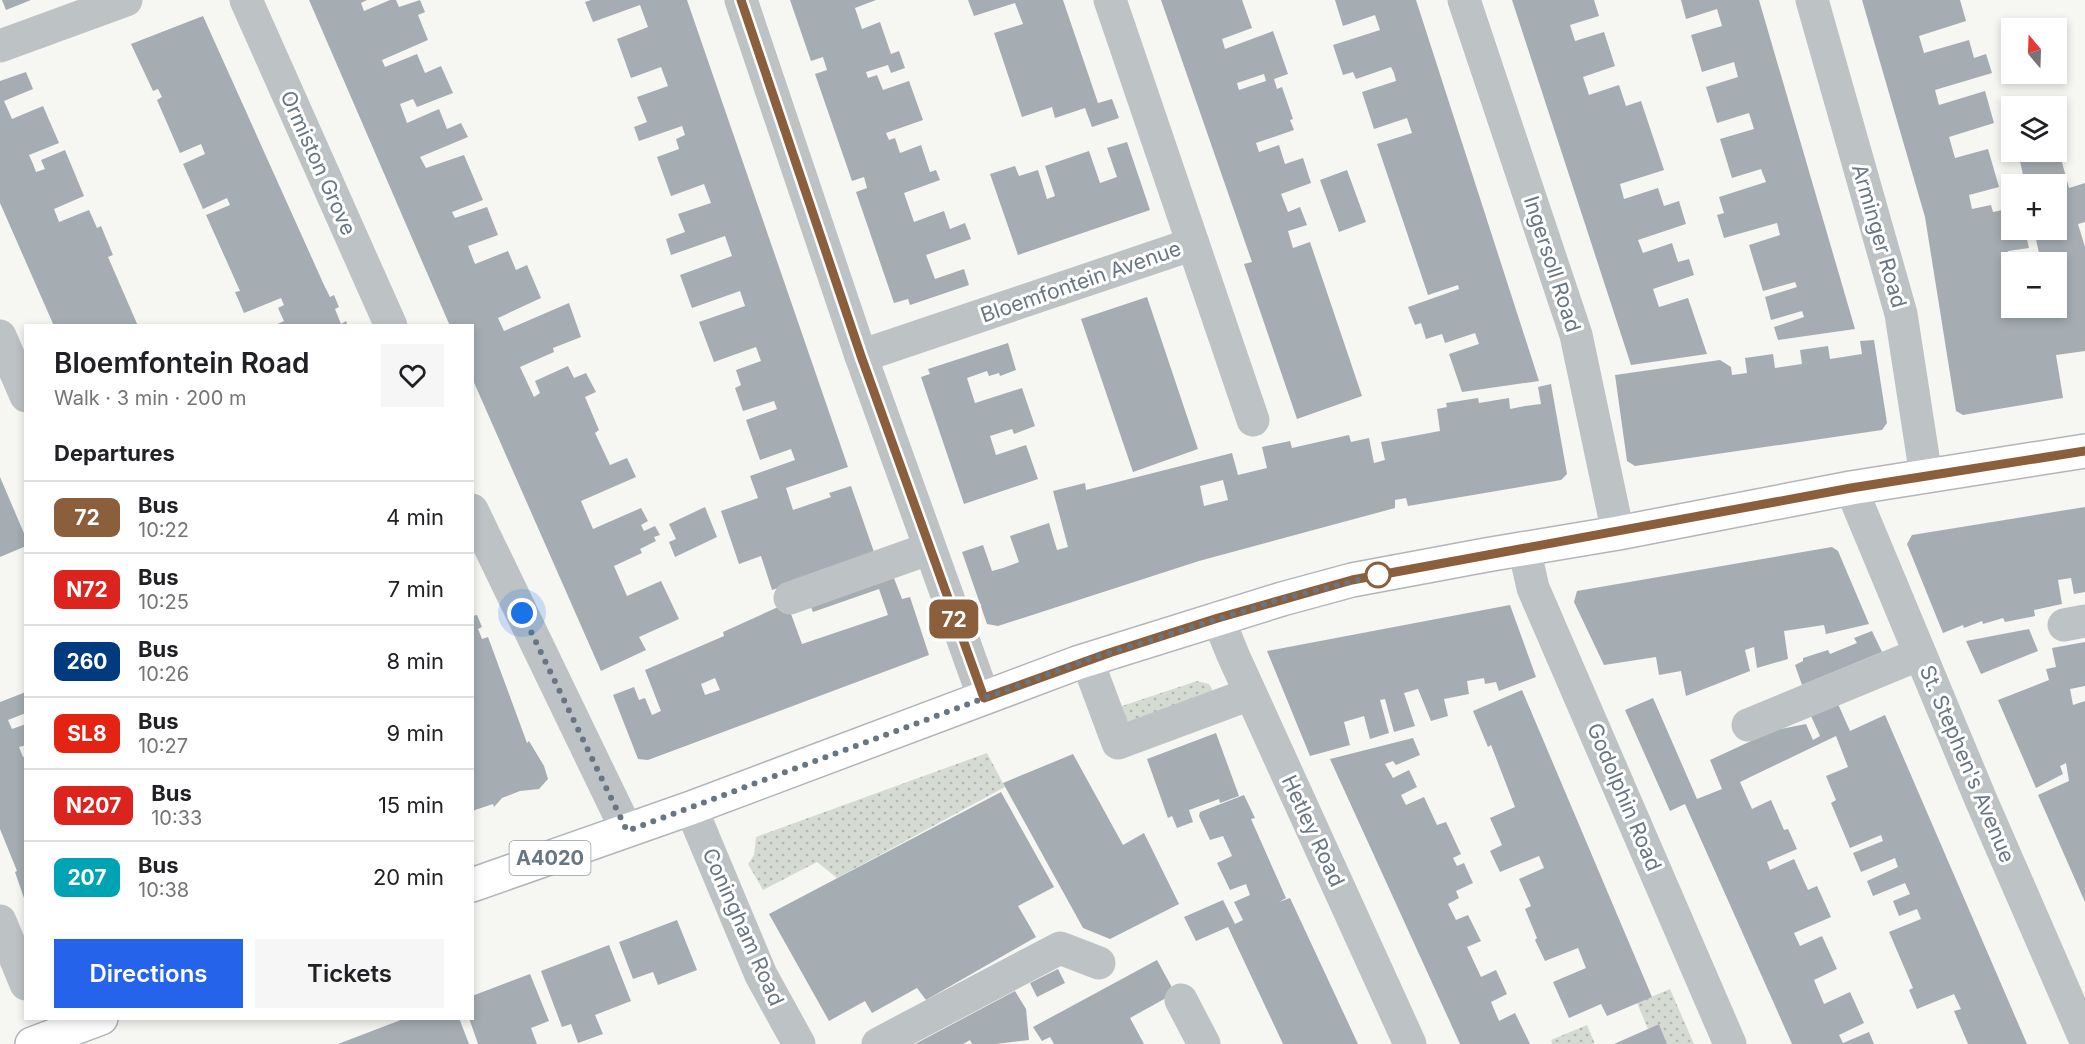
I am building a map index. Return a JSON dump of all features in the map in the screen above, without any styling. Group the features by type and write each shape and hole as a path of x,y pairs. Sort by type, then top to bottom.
{"main road":[{"name":"A4020","path":"474,884 691,808 1087,660 1218,618 1352,580 1618,533 1851,488 2085,451"},
{"path":"46,1036 95,1020"}],"street":[{"path":"0,46 126,0"},
{"name":"Ormiston Grove","path":"246,0 390,324"},
{"path":"741,0 928,549 984,698"},
{"name":"Bloemfontein Avenue","path":"861,356 1193,244 1110,0"},
{"name":"Ingersoll Road","path":"1464,0 1576,335 1618,533"},
{"name":"Arminger Road","path":"1812,0 1901,314 1926,476"},
{"path":"1193,244 1253,420"},
{"path":"0,336 24,391"},
{"name":"St. Stephen's Avenue","path":"1851,488 2085,1038"},
{"path":"474,514 627,831"},
{"name":"Godolphin Road","path":"1524,548 1533,588 1730,1044"},
{"path":"790,598 928,549"},
{"name":"Hetley Road","path":"1218,618 1250,694 1410,1044"},
{"path":"1748,725 1920,654"},
{"path":"1087,660 1118,743 1250,694"},
{"name":"Coningham Road","path":"691,808 761,975 799,1044"},
{"path":"0,921 24,979"},
{"path":"878,1044 1060,948 1099,963"},
{"path":"1181,1000 1204,1044"}],"shaded area":[{"path":"1197,681 1209,684 1216,696 1123,730 1113,709"},
{"path":"987,753 1005,787 837,878 817,862 763,890 748,864 754,855 756,837"},
{"path":"1670,989 1694,1044 1667,1044 1659,1024 1648,1029 1637,1003"},
{"path":"1587,1025 1595,1044 1552,1044 1551,1040"}],"building":[{"path":"2,0 31,0 6,10"},
{"path":"309,0 367,0 361,3 364,11 390,0 396,0 399,7 420,0 425,12 418,15 428,40 382,60 385,67 417,54 425,73 441,66 453,93 417,107 413,99 400,104 407,123 439,109 447,129 461,123 468,137 420,157 426,168 464,155 483,200 452,212 455,218 487,207 498,235 468,246 475,264 508,251 516,270 527,265 541,298 498,318 504,331 569,303 581,337 553,348 554,352 520,367 534,397 540,393 535,381 568,366 574,378 586,373 596,392 585,397 599,430 595,433 610,465 627,458 636,477 581,501 593,529 641,508 648,521 641,525 644,531 655,526 660,535 654,537 656,541 640,549 642,553 614,566 627,596 661,581 679,619 639,637 646,650 601,671 474,383 474,324 449,324"},
{"path":"591,0 687,0 848,467 786,488 793,510 831,497 829,493 851,486 875,555 772,590 761,556 739,564 721,511 758,498 750,476 795,460 791,449 760,460 746,420 777,409 774,401 743,411 735,388 741,385 736,370 761,361 756,347 714,362 699,322 745,306 740,291 692,308 680,275 732,256 725,236 671,255 666,239 685,232 678,214 711,203 704,184 671,196 657,157 679,149 676,139 685,135 682,126 639,141 634,127 647,122 637,97 668,86 661,67 631,78 617,39 648,27 640,5 593,22 585,2"},
{"path":"790,0 876,0 855,8 862,29 880,22 891,54 899,51 905,68 891,73 888,65 866,72 868,78 877,75 883,90 909,81 923,120 886,133 889,140 895,138 900,153 921,145 930,172 936,170 940,180 904,193 914,222 944,211 950,229 965,223 971,239 926,255 935,279 964,269 969,285 910,305 908,299 894,303 856,192 867,188 864,177 852,181 815,74 827,70 823,57 811,61"},
{"path":"968,0 1063,0 1098,103 1112,99 1119,118 1092,127 1085,108 1055,118 1052,107 1022,117 994,33 1023,24 1015,3 974,16"},
{"path":"1161,0 1242,0 1252,28 1222,39 1225,49 1273,31 1288,74 1274,79 1277,89 1282,87 1293,119 1290,120 1294,130 1256,143 1259,152 1279,145 1285,164 1303,158 1311,183 1281,194 1288,212 1300,207 1307,225 1288,231 1293,248 1310,242 1362,396 1297,419 1244,264 1252,262","holes":["1264,74 1266,81 1239,90 1237,83"]},
{"path":"1335,0 1416,0 1539,381 1462,392 1449,354 1479,344 1475,333 1445,343 1442,334 1426,339 1421,323 1415,325 1408,307 1459,289 1458,285 1428,295 1377,144 1412,133 1407,118 1374,129 1362,92 1396,81 1394,73 1391,67 1356,79 1353,72 1343,75 1333,45 1380,30 1375,15 1343,26"},
{"path":"1512,0 1594,0 1599,16 1570,25 1575,41 1604,32 1615,66 1583,77 1589,95 1619,85 1626,106 1641,101 1664,170 1620,184 1624,199 1658,188 1664,206 1679,201 1686,224 1638,240 1643,253 1672,243 1678,262 1689,259 1694,275 1653,289 1659,307 1688,298 1707,354 1631,365"},
{"path":"1681,0 1759,0 1855,329 1778,340 1774,327 1804,317 1802,311 1771,320 1765,297 1797,287 1795,282 1763,291 1749,245 1780,235 1777,223 1724,238 1717,215 1724,213 1719,197 1766,182 1761,169 1732,178 1720,139 1754,129 1749,113 1717,123 1706,87 1738,77 1734,62 1702,72 1691,35 1722,26 1717,9 1686,19"},
{"path":"1862,0 1960,0 1966,21 1919,36 1924,53 1969,40 1974,58 1986,54 1992,73 1935,90 1939,105 1985,91 1994,123 1949,137 1955,158 1988,149 1999,187 1969,195 1972,209 1991,205 1993,212 2001,210 2001,240 2027,240 2029,248 2001,252 2001,318 2067,318 2067,252 2039,252 2036,240 2067,240 2067,181 2069,188 2085,183 2085,222 2078,224 2085,247 2085,351 2056,355 2063,398 1963,415 1956,411 1925,217"},
{"path":"203,16 324,285 330,297 334,295 339,307 335,309 341,324 277,324 284,321 278,308 284,305 281,298 244,313 235,292 240,291 206,215 230,205 227,198 203,209 183,164 205,154 201,144 180,153 157,100 162,97 158,89 153,91 131,44"},
{"path":"26,72 33,89 4,101 12,119 43,106 59,143 29,155 36,172 45,169 41,160 65,150 84,196 54,209 59,222 89,210 97,228 101,226 113,255 108,257 137,324 53,324 0,203 0,81"},
{"path":"1127,142 1150,210 1018,255 990,174 1015,166 1019,176 1038,170 1047,199 1055,196 1045,166 1089,151 1100,183 1117,177 1107,148"},
{"path":"2020,162 2062,162 2065,174 2023,174"},
{"path":"1347,170 1366,222 1339,232 1320,180"},
{"path":"1147,297 1198,449 1133,472 1081,319"},
{"path":"1874,340 1887,423 1882,430 1635,466 1627,461 1615,375 1720,360 1731,367 1732,375 1747,373 1745,358 1773,354 1775,368 1802,364 1800,350 1828,346 1830,359 1862,354 1860,341"},
{"path":"1008,343 1016,370 1000,376 999,373 989,376 987,371 967,378 975,403 1022,388 1035,426 1014,434 1012,429 990,436 996,455 1026,445 1038,479 964,504 921,377 930,374 928,369"},
{"path":"1551,384 1567,474 1561,480 1408,506 1406,498 1395,500 1395,508 1199,561 998,626 987,624 962,552 983,545 992,571 1003,568 1019,562 1010,536 1049,523 1057,550 1068,547 1053,491 1085,483 1086,490 1232,453 1238,475 1267,468 1262,447 1290,441 1292,448 1349,435 1351,442 1369,438 1374,463 1385,460 1381,442 1440,431 1437,409 1447,407 1446,403 1478,398 1479,403 1509,398 1510,409 1541,404 1538,387","holes":["1223,480 1228,500 1204,506 1200,486"]},
{"path":"0,477 24,533 24,547 0,557"},
{"path":"705,507 717,537 675,557 669,542 676,539 669,524"},
{"path":"2085,507 2085,592 2074,594 2071,578 2058,580 2062,604 2034,610 2035,616 2005,622 2003,618 1983,624 1982,621 1943,633 1907,544 1912,535"},
{"path":"1832,547 1838,551 1869,624 1826,634 1824,625 1784,631 1788,659 1757,668 1754,647 1745,650 1750,671 1686,696 1681,671 1659,675 1656,657 1604,665 1574,602 1577,591"},
{"path":"892,573 902,599 910,597 929,655 648,760 638,759 613,695 634,687 639,700 645,698 652,715 661,711 645,670 724,636 723,632 787,603 802,644 888,615 879,589 813,612 809,602","holes":["715,678 720,690 705,695 701,684"]},
{"path":"1510,605 1536,677 1499,691 1496,682 1485,684 1484,678 1467,681 1469,694 1444,699 1448,716 1431,721 1418,689 1404,693 1415,726 1394,732 1385,699 1380,700 1389,733 1370,739 1364,716 1344,722 1350,745 1310,756 1267,651"},
{"path":"477,615 482,627 478,629 482,639 488,637 527,743 529,741 544,766 548,779 539,789 520,791 502,798 494,807 493,804 474,810 474,616"},
{"path":"2029,629 2038,651 1981,674 1966,641"},
{"path":"1872,631 1882,652 1802,685 1795,665 1803,661 1803,658 1828,650 1830,654 1857,643 1854,638"},
{"path":"2085,642 2085,686 2070,689 2073,705 2085,701 2085,902 2038,795 2069,781 2066,763 2060,766 2063,774 2036,788 1998,700 2049,680 2046,669 2056,667 2052,648"},
{"path":"1522,690 1652,997 1607,1016 1601,1004 1569,1018 1553,982 1586,968 1578,948 1545,961 1535,940 1537,938 1525,909 1531,906 1519,879 1544,868 1539,856 1500,872 1490,851 1502,845 1490,818 1515,807 1491,745 1488,747 1473,711"},
{"path":"24,693 24,714 8,720 12,729 24,725 24,746 19,747 24,757 24,898 15,872 17,871 0,829 0,702"},
{"path":"1653,698 1697,799 1722,789 1710,760 1775,730 1806,724 1813,740 1820,736 1811,716 1838,704 1850,731 1885,715 2027,1044 1968,1044 1954,1011 1961,1009 1954,994 1917,1009 1909,990 1913,988 1889,932 1921,919 1917,909 1899,916 1893,901 1910,894 1905,883 1873,896 1867,881 1898,867 1895,858 1861,872 1853,853 1883,841 1881,835 1850,848 1831,803 1836,800 1826,776 1848,767 1836,736 1740,782 1752,809 1771,800 1784,830 1788,829 1797,849 1767,862 1770,870 1794,859 1808,890 1817,886 1831,917 1794,933 1800,946 1822,936 1837,969 1814,980 1824,1004 1850,992 1864,1023 1839,1035 1843,1043 1869,1032 1874,1044 1792,1044 1685,804 1670,811 1625,710"},
{"path":"1216,733 1239,796 1220,803 1219,799 1189,810 1193,822 1177,828 1172,816 1168,818 1147,759"},
{"path":"1413,738 1420,755 1396,765 1393,761 1385,764 1393,778 1409,770 1417,787 1401,795 1406,805 1424,797 1437,825 1446,822 1461,854 1453,858 1457,866 1464,863 1473,883 1456,891 1459,898 1448,904 1456,920 1468,915 1481,941 1467,947 1481,977 1496,970 1507,994 1491,1002 1499,1021 1515,1013 1530,1044 1460,1044 1330,759"},
{"path":"1073,754 1123,845 1144,833 1179,904 1110,939 1083,928 1003,783"},
{"path":"1001,792 1054,887 1018,906 1036,937 926,1000 917,988 872,1013 865,1001 829,1021 769,914"},
{"path":"1244,795 1255,818 1251,819 1286,898 1279,902 1290,898 1358,1044 1283,1044 1228,927 1196,941 1184,917 1223,900 1235,924 1243,920 1234,902 1250,895 1246,884 1230,890 1217,863 1232,856 1223,836 1210,840 1199,816 1200,812"},
{"path":"677,920 697,970 658,985 653,972 633,979 619,942"},
{"path":"609,945 631,1001 595,1015 603,1034 578,1043 571,1024 562,1027 541,971"},
{"path":"1157,960 1175,993 1130,1018 1144,1044 1054,1044 1050,1037 1042,1041 1033,1027"},
{"path":"1058,969 1065,983 1037,997 1030,983"},
{"path":"530,974 549,1021 531,1028 537,1044 478,1044 470,1020 474,1020 474,995"},
{"path":"1015,991 1026,1009 1029,1040 996,1044 972,1044 970,1040 963,1044 915,1044"},
{"path":"401,1020 460,1020 469,1044 338,1044"},
{"path":"1659,1024 1667,1044 1614,1044 1648,1029"}],"bus line":[{"name":"72","path":"741,0 928,549 984,698 1077,663 1218,618 1352,580 1618,533 1851,488 2085,451"}],"route":[{"path":"522,613 627,831 1087,660 1282,599 1378,575"}]}
